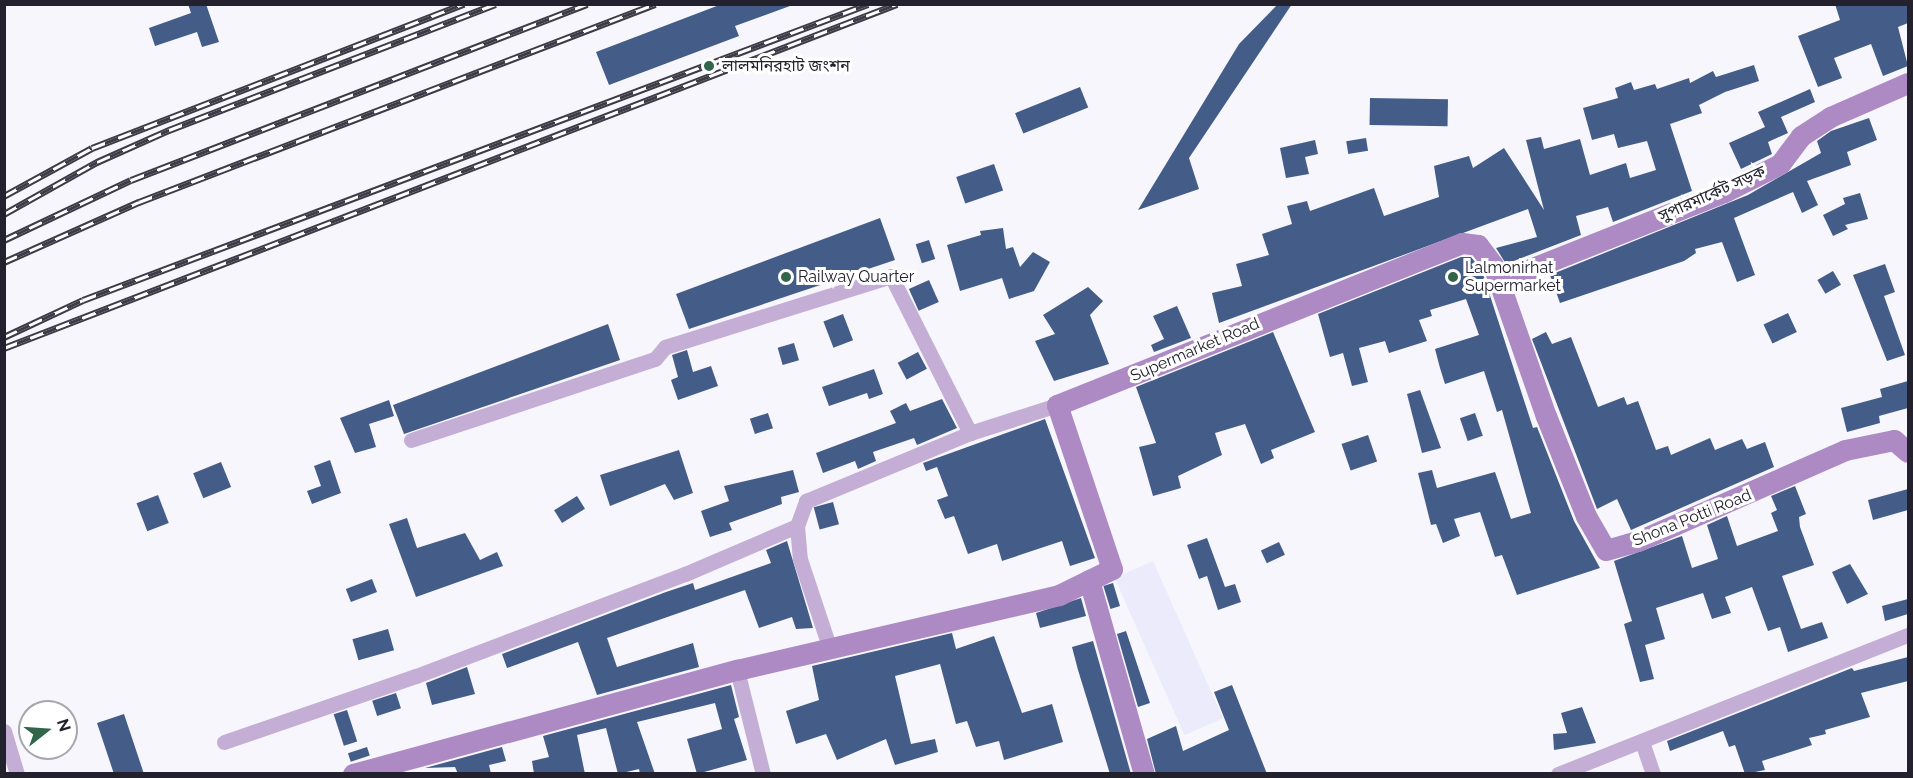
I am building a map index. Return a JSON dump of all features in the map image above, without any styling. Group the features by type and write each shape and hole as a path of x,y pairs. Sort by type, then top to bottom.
{"main road":[{"name":"সুপারমার্কেট সড়ক","path":"1500,281 1724,192 1780,164 1801,136 1830,117 1908,83"},
{"name":"Supermarket Road","path":"1057,405 1462,243 1478,245 1500,281"},
{"name":"Shona Potti Road","path":"1500,281 1546,416 1586,516 1606,550 1638,542 1845,450 1877,440 1894,440 1908,452"},
{"path":"353,774 737,670 1059,595 1112,569 1057,405"},
{"path":"1089,580 1144,774"}],"street":[{"path":"411,440 655,358 665,347 891,276 970,433"},
{"path":"830,650 800,559 797,526 806,501 970,433 1057,405"},
{"path":"224,742 460,660 797,526"},
{"path":"1558,774 1908,635"},
{"path":"737,670 763,774"},
{"path":"4,731 17,774"},
{"path":"1642,742 1653,774"}],"shaded area":[{"path":"1153,561 1223,718 1185,735 1115,578"}],"building":[{"path":"188,4 206,4 219,42 202,47 197,32 155,46 149,28 191,13"},
{"path":"722,4 790,6 735,26 739,36 609,85 596,52"},
{"path":"1278,4 1292,4 1189,158 1199,189 1138,210 1239,44"},
{"path":"1835,4 1908,4 1908,23 1898,27 1908,66 1883,76 1871,44 1834,58 1842,78 1818,87 1798,36 1840,20"},
{"path":"1754,65 1759,81 1725,92 1699,105 1702,113 1670,124 1692,191 1613,222 1608,207 1576,216 1581,235 1506,264 1496,248 1537,237 1528,209 1219,323 1212,293 1242,286 1236,264 1269,255 1262,234 1292,224 1287,206 1307,201 1310,211 1374,188 1384,216 1439,197 1434,166 1469,156 1473,168 1504,148 1544,210 1526,140 1541,137 1544,149 1580,139 1590,175 1626,163 1630,178 1656,170 1647,141 1618,148 1614,134 1592,140 1583,108 1618,98 1615,88 1631,82 1634,90 1655,84 1657,89 1689,78 1690,83 1713,71 1716,77"},
{"path":"1080,87 1088,107 1023,134 1015,113"},
{"path":"1810,89 1815,102 1781,117 1788,133 1768,142 1772,154 1741,169 1729,143 1765,127 1758,112"},
{"path":"1370,98 1448,99 1448,126 1370,125"},
{"path":"1869,118 1877,140 1847,152 1851,165 1807,181 1818,205 1802,213 1793,192 1734,218 1755,275 1737,282 1722,242 1695,249 1696,253 1684,261 1560,303 1550,275 1748,195 1821,153 1817,141 1831,131"},
{"path":"1366,138 1368,151 1348,154 1346,141"},
{"path":"1315,140 1318,154 1305,157 1309,174 1286,178 1280,148"},
{"path":"994,164 1003,190 965,203 956,177"},
{"path":"1860,193 1868,219 1845,225 1848,229 1833,236 1823,215 1845,204 1843,198"},
{"name":"Railway Quarter","path":"880,218 895,260 689,329 676,294"},
{"path":"1003,228 1006,249 1013,247 1020,267 1033,252 1050,262 1034,291 1009,299 1002,278 960,291 947,245 981,235 980,231"},
{"path":"929,240 935,259 922,263 916,244"},
{"path":"1461,257 1471,257 1482,271 1533,428 1537,427 1574,521 1600,568 1517,595 1502,555 1495,557 1480,512 1454,519 1460,536 1443,543 1436,524 1431,525 1418,473 1432,470 1437,488 1495,472 1511,519 1531,513 1502,410 1497,412 1484,371 1445,384 1440,368 1435,349 1479,335 1466,299 1430,310 1432,316 1419,320 1427,341 1389,353 1385,341 1359,348 1368,382 1352,386 1343,353 1330,357 1318,314"},
{"path":"1885,264 1895,292 1884,296 1905,355 1887,361 1853,275"},
{"path":"1833,271 1841,285 1825,294 1817,280"},
{"path":"929,280 939,302 919,311 909,289"},
{"path":"1088,287 1103,301 1090,315 1109,364 1054,381 1035,341 1055,334 1043,315"},
{"path":"1177,306 1191,338 1154,352 1151,345 1164,339 1153,316"},
{"path":"1788,313 1797,332 1772,343 1764,324"},
{"path":"843,314 853,340 833,348 823,322"},
{"path":"608,324 620,360 404,434 393,405"},
{"path":"1273,332 1315,432 1271,450 1274,458 1261,464 1245,424 1215,433 1222,455 1178,476 1181,488 1153,496 1139,447 1156,443 1136,387"},
{"path":"1546,332 1552,344 1571,337 1598,407 1624,397 1627,405 1638,401 1656,450 1668,446 1671,455 1710,438 1715,450 1742,439 1747,449 1765,442 1774,467 1631,530 1617,499 1597,509 1532,339"},
{"path":"794,343 799,360 783,365 778,348"},
{"path":"687,350 693,372 711,366 718,386 678,400 671,380 678,377 672,355"},
{"path":"918,352 927,369 907,380 898,363"},
{"path":"874,369 883,394 869,399 867,393 829,406 822,387"},
{"path":"1908,381 1908,408 1879,416 1880,423 1847,432 1841,408 1882,397 1880,389"},
{"path":"1420,390 1441,448 1422,453 1407,394"},
{"path":"942,399 957,428 917,445 914,438 873,452 876,461 858,469 855,461 823,473 816,453 896,423 890,411 906,403 910,411"},
{"path":"389,400 394,416 369,424 376,447 355,453 340,418"},
{"path":"768,413 773,428 755,434 750,419"},
{"path":"1475,413 1483,436 1468,441 1460,418"},
{"path":"1045,419 1095,558 1070,566 1062,541 1002,561 997,544 968,554 954,516 945,519 937,500 948,496 937,467 926,471 923,463"},
{"path":"1368,435 1377,461 1351,471 1342,444"},
{"path":"679,450 693,493 674,500 665,484 610,506 600,475"},
{"path":"330,460 341,493 312,504 307,491 321,486 314,466"},
{"path":"221,462 231,487 203,498 193,473"},
{"path":"793,470 799,492 781,497 782,504 729,523 732,530 710,537 701,511 729,501 724,486"},
{"path":"1795,486 1806,514 1799,517 1800,527 1814,565 1782,576 1801,629 1822,622 1828,638 1788,652 1780,627 1768,631 1752,587 1725,597 1731,613 1712,619 1703,593 1656,608 1665,639 1645,645 1654,679 1640,682 1624,624 1632,621 1614,561 1682,536 1692,568 1718,559 1707,525 1727,516 1737,546 1778,531 1771,513 1777,510 1771,496"},
{"path":"1908,489 1908,510 1873,520 1868,500"},
{"path":"158,495 169,523 147,531 137,503"},
{"path":"577,496 585,509 562,523 554,510"},
{"path":"833,502 839,524 820,529 814,507"},
{"path":"407,518 417,548 465,533 480,560 497,552 503,566 416,597 389,524"},
{"path":"1207,538 1225,587 1235,584 1241,602 1218,610 1207,576 1199,579 1187,545"},
{"path":"787,541 813,628 796,629 792,617 759,628 745,590 607,638 617,667 693,643 699,667 597,695 578,642 507,668 502,654 666,592 693,583 695,590 771,563 766,550"},
{"path":"1279,542 1285,555 1267,563 1261,550"},
{"path":"1850,564 1868,594 1847,604 1832,572"},
{"path":"372,579 377,592 351,602 346,589"},
{"path":"1113,583 1120,606 1110,609 1103,586"},
{"path":"1081,598 1086,616 1040,628 1036,613"},
{"path":"1908,599 1908,614 1885,621 1882,606"},
{"path":"388,629 394,650 358,660 352,639"},
{"path":"1126,631 1150,703 1138,707 1117,634"},
{"path":"952,633 956,649 994,636 1022,713 1052,704 1063,742 1004,760 999,741 976,747 967,721 956,724 940,664 895,676 911,744 935,739 938,752 895,765 886,739 837,760 826,734 796,744 786,711 819,700 812,666"},
{"path":"1093,641 1131,774 1110,774 1078,670 1072,647"},
{"path":"1908,657 1908,681 1861,693 1870,717 1825,730 1826,734 1809,738 1812,745 1762,761 1765,770 1745,774 1735,745 1729,747 1723,731 1670,751 1667,741 1852,668 1854,671"},
{"path":"467,667 475,694 432,705 426,683"},
{"path":"731,685 739,717 734,719 747,760 697,774 687,739 722,729 715,703 637,722 655,774 640,774 639,769 618,774 606,728 577,735 585,774 534,774 532,761 549,757 543,736"},
{"path":"1232,685 1267,774 1156,774 1147,739 1176,726 1183,751 1229,730 1214,692"},
{"path":"396,693 401,708 377,716 372,701"},
{"path":"1582,707 1596,743 1554,750 1553,734 1567,733 1561,713"},
{"path":"347,710 357,741 344,746 334,714"},
{"path":"124,714 144,774 114,774 97,723"},
{"path":"367,747 370,756 351,762 348,753"},
{"path":"502,747 506,761 489,765 491,774 458,774 455,767 425,768"}],"railway":[{"path":"4,196 92,148 464,4"},
{"path":"4,214 97,162 169,130 496,4"},
{"path":"4,240 131,180 587,4"},
{"path":"4,262 139,202 655,4"},
{"path":"4,337 83,300 868,4"},
{"path":"4,348 897,4"}],"place":[{"name":"লালমনিরহাট জংশন","path":"709,66"},
{"name":"Railway Quarter","path":"786,277"},
{"name":"Lalmonirhat Supermarket","path":"1453,277"}]}
